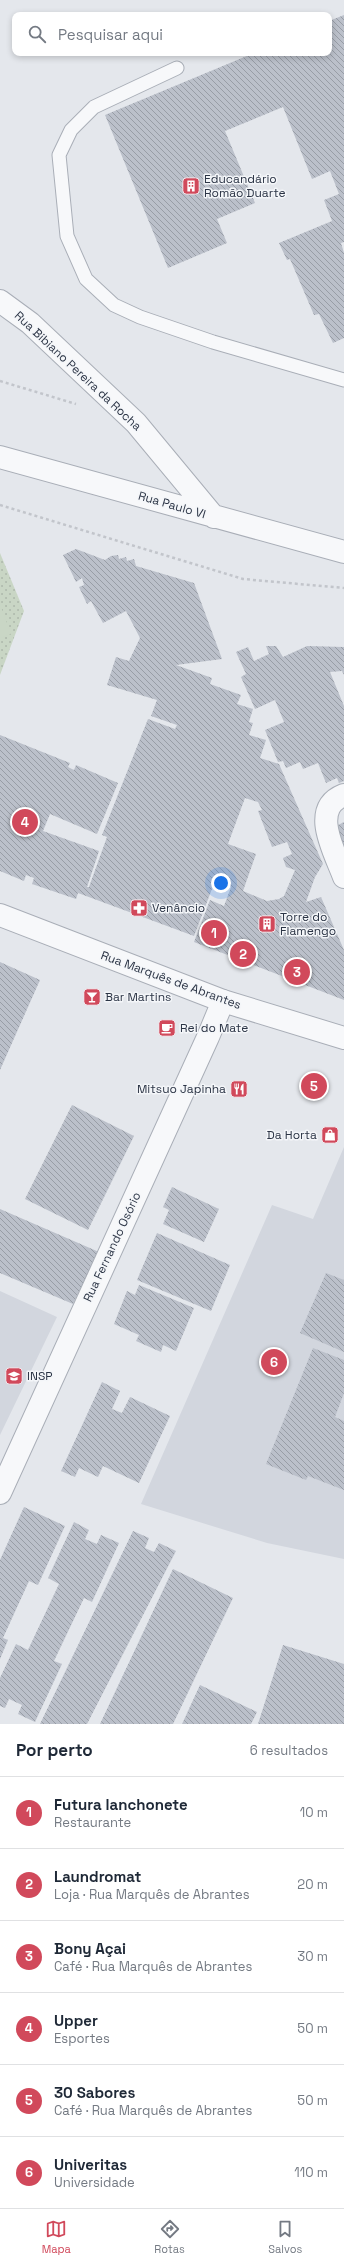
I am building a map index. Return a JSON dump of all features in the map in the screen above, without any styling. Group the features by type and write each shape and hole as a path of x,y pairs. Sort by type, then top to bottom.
{"street":[{"name":"Rua Bibiano Pereira da Rocha","path":"0,301 30,323 136,423 214,517"},
{"name":"Rua Paulo VI","path":"0,456 214,517 344,552"},
{"path":"344,795 329,806 326,813 326,826 344,877"},
{"name":"Rua Marquês de Abrantes","path":"0,915 223,1001 344,1038"},
{"name":"Rua Fernando Osório","path":"0,1493 208,1038 223,1001"}],"lane":[{"path":"177,68 94,107 71,130 59,156 67,236 86,279 114,305 140,317 214,342 344,380"}],"path":[{"path":"0,381 83,407"},
{"path":"0,505 243,579 344,588"}],"shaded area":[{"path":"344,1147 344,1559 267,1543 141,1504 272,1205 313,1219"},
{"name":"INSP","path":"0,1291 57,1317 0,1435"}],"green space":[{"path":"0,553 24,611 0,675"},
{"path":"0,604 11,634 0,638"}],"building":[{"name":"Educandário Romão Duarte","path":"344,15 344,242 341,243 344,253 344,338 333,343 319,314 314,315 290,259 287,260 279,243 332,221 324,200 339,194 330,171 312,179 283,107 225,131 255,203 217,219 227,243 168,268 105,115 247,56 332,56 332,20"},
{"path":"76,549 105,560 111,556 118,555 119,559 126,557 127,561 134,559 136,566 194,583 222,659 176,665 212,678 210,684 241,695 237,704 253,709 249,722 253,723 249,735 266,740 260,758 279,764 323,864 315,877 306,902 321,897 344,950 344,1000 194,942 210,900 224,906 231,887 215,881 194,936 78,893 76,899 32,884 34,878 26,875 24,881 0,871 0,735 70,763 68,767 74,770 76,765 118,783 97,834 50,814 43,831 99,851 87,887 89,887 107,837 102,835 148,719 175,729 177,725 151,716 157,700 107,685 116,657 129,661 140,638 126,611 103,623 91,601 87,604 79,587 84,585 82,578 76,582 63,555","holes":["245,798 258,802 262,810 258,811 272,847 287,842 292,854 283,858 286,867 295,870 284,896 279,899 267,901 243,891 256,854 228,844"]},
{"path":"266,646 276,646 283,657 307,646 344,647 344,675 342,671 330,672 344,706 344,781 339,783 337,778 326,783 318,763 303,769 300,762 286,768 283,761 278,762 265,730 284,722 275,700 255,709 241,677 246,674 236,652 248,647 254,661 269,654"},
{"path":"344,822 344,859 330,829"},
{"path":"0,962 40,980 0,1070"},
{"path":"72,1105 134,1136 88,1230 25,1199"},
{"path":"172,1187 219,1209 204,1242 163,1224 169,1210 163,1207"},
{"path":"0,1209 99,1252 73,1304 0,1273"},
{"path":"157,1233 230,1265 211,1311 137,1280"},
{"path":"326,1273 344,1280 344,1352 300,1333"},
{"path":"139,1285 194,1308 176,1351 163,1345 161,1352 136,1341 139,1335 114,1324 127,1291 135,1295"},
{"path":"313,1348 344,1360 344,1393 335,1417 344,1421 344,1490 308,1476 306,1480 266,1464"},
{"path":"102,1382 120,1391 112,1409 122,1413 130,1397 170,1416 139,1483 103,1466 98,1477 79,1468 75,1477 61,1471"},
{"path":"24,1507 65,1526 38,1585 29,1581 3,1638 8,1640 0,1659 0,1560"},
{"path":"74,1522 89,1530 85,1539 97,1544 101,1535 119,1543 92,1602 84,1598 54,1661 62,1664 35,1722 18,1714 22,1705 9,1699 5,1708 0,1706 0,1678 16,1644 28,1650 59,1584 48,1578"},
{"path":"133,1531 149,1538 145,1548 154,1552 159,1543 176,1551 87,1724 40,1724"},
{"path":"173,1569 233,1598 173,1724 100,1724"},
{"path":"283,1645 344,1664 344,1724 258,1724"},
{"path":"200,1685 257,1712 251,1724 182,1724"}],"place":[{"name":"Educandário Romão Duarte","path":"191,186"},
{"name":"Upper","path":"25,822"},
{"name":"Venâncio","path":"139,908"},
{"name":"Torre do Flamengo","path":"267,924"},
{"name":"Futura lanchonete","path":"214,933"},
{"name":"Laundromat","path":"243,954"},
{"name":"Bony Açai","path":"297,972"},
{"name":"Bar Martins","path":"92,997"},
{"name":"Rei do Mate","path":"167,1028"},
{"name":"30 Sabores","path":"314,1086"},
{"name":"Mitsuo Japinha","path":"239,1089"},
{"name":"Da Horta","path":"330,1135"},
{"name":"Univeritas","path":"274,1362"},
{"name":"INSP","path":"14,1376"}]}
